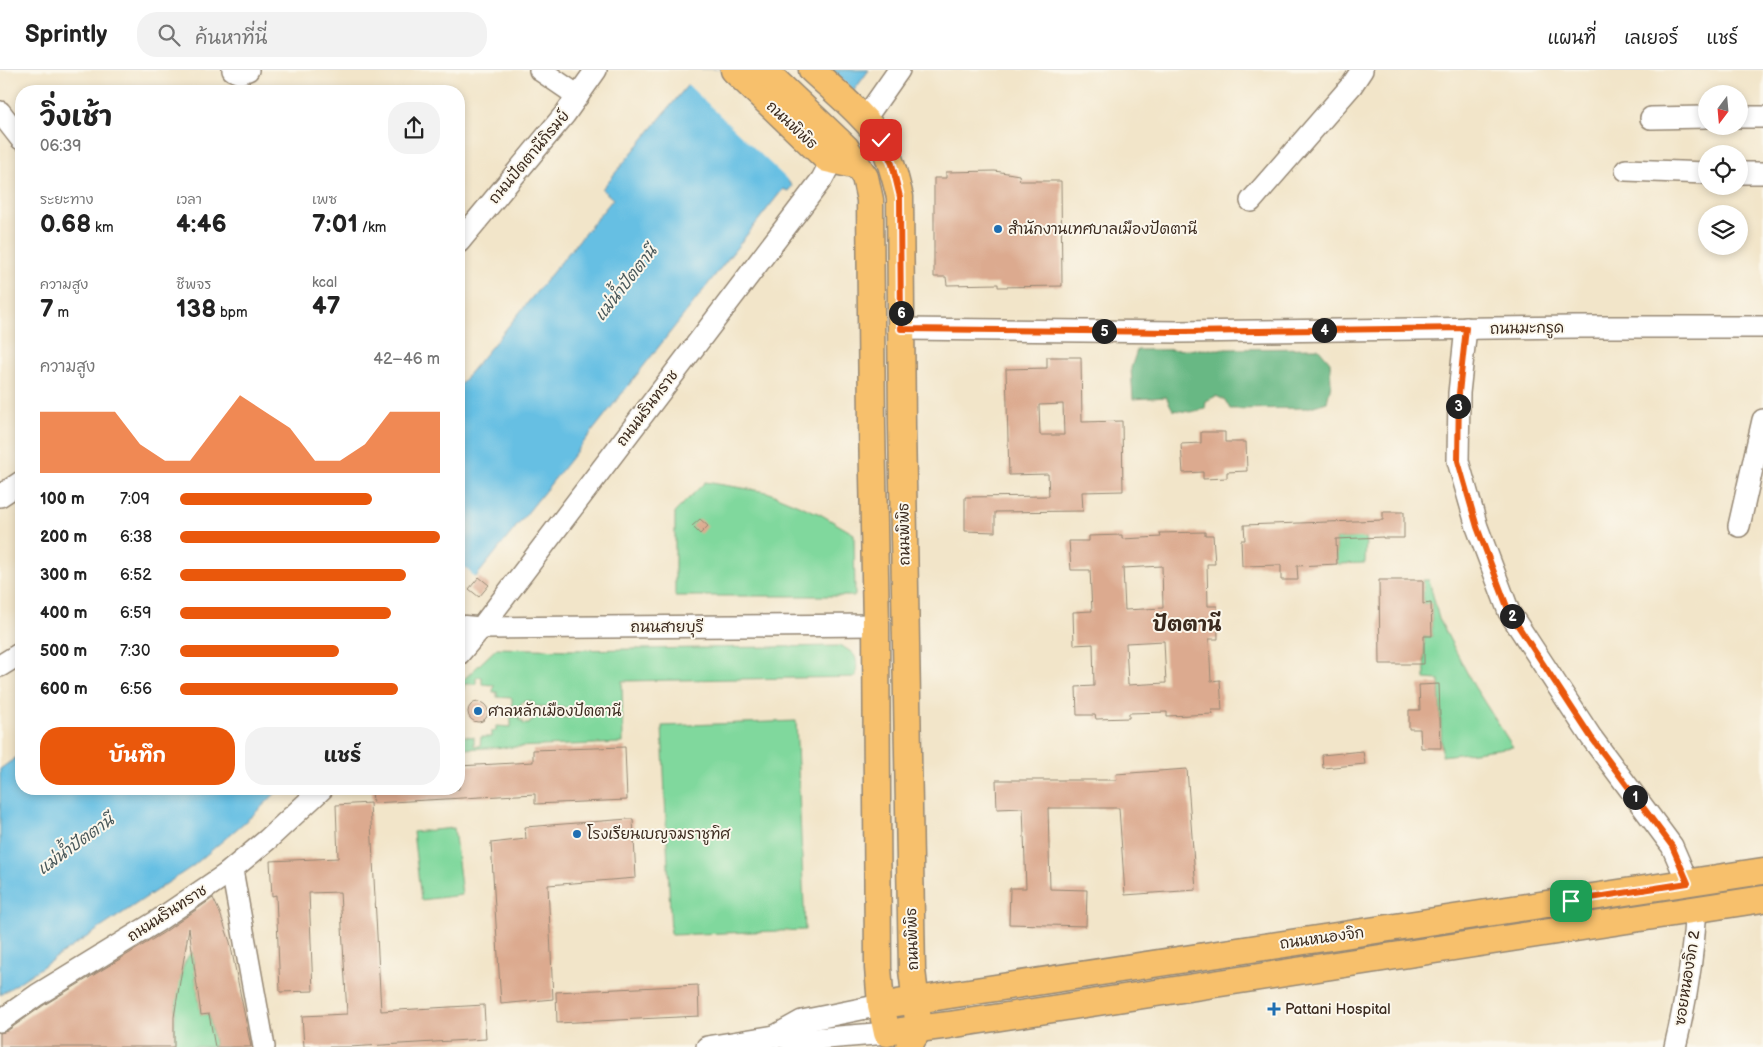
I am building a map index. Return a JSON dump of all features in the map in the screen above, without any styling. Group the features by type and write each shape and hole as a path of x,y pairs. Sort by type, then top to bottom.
{"main road":[{"name":"ถนนพิพิธ","path":"734,70 832,153"},
{"name":"ถนนพิพิธ","path":"764,70 832,153"},
{"name":"ถนนพิพิธ","path":"812,70 860,116 881,140 892,164 900,197 907,753 912,970 915,1001 914,1038"},
{"name":"ถนนพิพิธ","path":"832,153 846,148 865,177 870,200 878,968 882,1006 893,1040"},
{"path":"871,329 901,329"},
{"path":"872,426 902,426"},
{"path":"874,526 904,526"},
{"path":"876,633 906,640"},
{"path":"877,754 907,753"},
{"name":"ถนนหนองจิก","path":"882,1006 1763,871"},
{"name":"ถนนหนองจิก","path":"893,1040 1385,958 1763,899"},
{"path":"1571,901 1576,928"},
{"path":"1381,930 1385,958"},
{"path":"1302,941 1306,971"}],"street":[{"path":"233,70 240,73 248,70"},
{"path":"540,70 578,96"},
{"name":"ถนนปัตตานีภิรมย์","path":"465,235 565,114 596,70"},
{"path":"860,116 899,70"},
{"path":"1252,201 1352,85 1362,70"},
{"path":"0,112 15,132"},
{"path":"1650,118 1698,117"},
{"path":"1748,117 1763,117"},
{"name":"ถนนนรินทราช","path":"465,647 822,179 832,153"},
{"path":"1626,170 1698,172"},
{"path":"1748,173 1763,173"},
{"name":"ถนนมะกรูด","path":"901,329 1180,332 1466,328 1763,327"},
{"path":"1466,328 1459,393 1458,461 1477,527 1509,612 1591,737 1672,846 1688,883"},
{"path":"1739,526 1763,420"},
{"path":"0,496 15,486"},
{"name":"ถนนสายบุรี","path":"465,627 876,633"},
{"path":"0,666 15,657"},
{"name":"ถนนนรินทราช","path":"0,1021 38,995 156,922 232,870 268,840 316,795"},
{"path":"232,870 264,1047"},
{"name":"ซอยหนองจิก 2","path":"1675,1047 1693,951 1696,909"},
{"path":"775,1036 802,1021 882,1006"},
{"path":"706,1047 775,1036 803,1040 893,1040"}],"green space":[{"path":"1318,348 1330,362 1331,384 1327,402 1307,408 1230,409 1225,400 1216,396 1206,401 1205,409 1190,412 1173,410 1166,397 1133,399 1131,368 1137,350"},
{"path":"705,482 767,492 820,514 854,534 855,596 675,596 675,512"},
{"path":"1366,537 1365,563 1337,564 1336,539"},
{"path":"1423,580 1429,580 1439,619 1474,686 1513,747 1442,756 1439,680 1425,679 1424,636 1432,636 1431,604 1423,604"},
{"path":"841,646 851,652 856,658 856,677 622,681 623,743 465,749 465,736 474,737 474,746 480,746 481,737 492,737 492,731 496,731 496,726 511,727 511,717 520,717 520,721 523,721 523,724 529,724 533,721 533,716 569,718 569,708 534,706 534,703 531,703 531,701 521,703 521,707 512,707 512,698 497,697 497,692 493,692 494,685 482,684 482,677 476,677 476,684 465,684 465,678 497,648 569,650"},
{"path":"796,721 805,930 671,935 662,726"},
{"path":"454,828 462,895 421,900 413,832"},
{"path":"192,952 201,1015 209,1014 215,1047 174,1047 175,1011 179,982 182,969"}],"water":[{"name":"แม่น้ำปัตตานี","path":"700,70 869,70 788,181 792,186 788,191 783,189 465,591 465,379 613,199 602,189"},
{"name":"แม่น้ำปัตตานี","path":"15,758 15,795 274,795 193,866 0,995 0,769"}],"pier":[{"path":"696,70 831,70 856,93 791,181 794,186 686,83"},
{"path":"465,568 477,579 465,594"}],"building":[{"name":"สำนักงานเทศบาลเมืองปัตตานี","path":"995,171 1019,175 1020,181 1061,181 1062,286 998,287 998,284 947,285 946,277 934,277 934,178 946,178 946,172"},
{"path":"1047,357 1081,357 1082,422 1122,421 1123,491 1082,492 1083,511 995,512 995,532 965,531 965,497 1049,496 1048,474 1009,475 1006,369 1047,368","holes":["1063,404 1064,435 1040,435 1039,405"]},
{"path":"1201,432 1225,432 1225,442 1246,442 1247,471 1227,472 1227,478 1203,479 1203,472 1183,473 1181,444 1201,443"},
{"path":"1383,512 1404,512 1404,538 1336,539 1337,564 1297,566 1298,580 1281,580 1281,565 1242,566 1241,540 1245,540 1244,525 1383,520"},
{"path":"700,519 708,526 700,534 692,526"},
{"path":"1205,532 1205,535 1213,535 1215,564 1207,564 1208,606 1217,606 1218,639 1209,639 1211,681 1220,680 1222,710 1212,710 1213,714 1167,716 1167,712 1129,713 1129,718 1096,719 1095,715 1077,715 1076,687 1094,686 1093,644 1074,645 1073,612 1092,611 1090,570 1071,570 1069,541 1089,541 1089,536 1122,535 1122,539 1161,537 1160,533","holes":["1162,566 1163,608 1125,610 1123,568","1164,641 1166,683 1128,685 1126,643"]},
{"path":"479,577 489,585 479,597 469,589"},
{"path":"1379,580 1423,580 1423,604 1431,603 1432,636 1424,636 1424,664 1380,664"},
{"path":"1439,684 1441,748 1421,748 1420,729 1409,729 1409,710 1420,710 1419,685"},
{"name":"ศาลหลักเมืองปัตตานี","path":"474,702 482,702 488,708 488,716 482,722 474,722 468,716 468,708"},
{"path":"625,747 627,800 535,804 535,794 373,803 372,795 465,795 465,766 533,762 533,750"},
{"path":"1363,751 1365,764 1323,768 1322,755"},
{"path":"1187,769 1196,890 1125,895 1119,808 1048,808 1050,889 1087,890 1086,926 1009,924 1010,888 1026,888 1023,808 997,809 996,780 1117,780 1116,774"},
{"path":"370,803 381,1011 484,1005 486,1039 349,1047 304,1047 302,1016 347,1014 340,892 309,893 313,991 280,992 276,895 272,896 270,861 338,858 336,805"},
{"path":"633,819 636,878 548,885 553,999 501,1004 491,843 526,839 525,827"},
{"path":"213,898 230,942 251,1047 215,1047 209,1014 201,1015 189,928 174,1017 174,1047 0,1047 0,1033 7,1031 44,1005 163,933"},
{"path":"698,985 699,1016 557,1023 556,992"}],"place":[{"name":"สำนักงานเทศบาลเมืองปัตตานี","path":"998,229"},
{"name":"ศาลหลักเมืองปัตตานี","path":"478,711"},
{"name":"โรงเรียนเบญจมราชูทิศ","path":"577,834"},
{"name":"Pattani Hospital","path":"1274,1009"}],"district":[{"name":"ปัตตานี","path":"1187,624"}],"route":[{"path":"881,140 892,164 900,197 901,329 1180,332 1466,328 1459,393 1458,461 1477,527 1509,612 1591,737 1672,846 1688,883 1571,901"}]}
